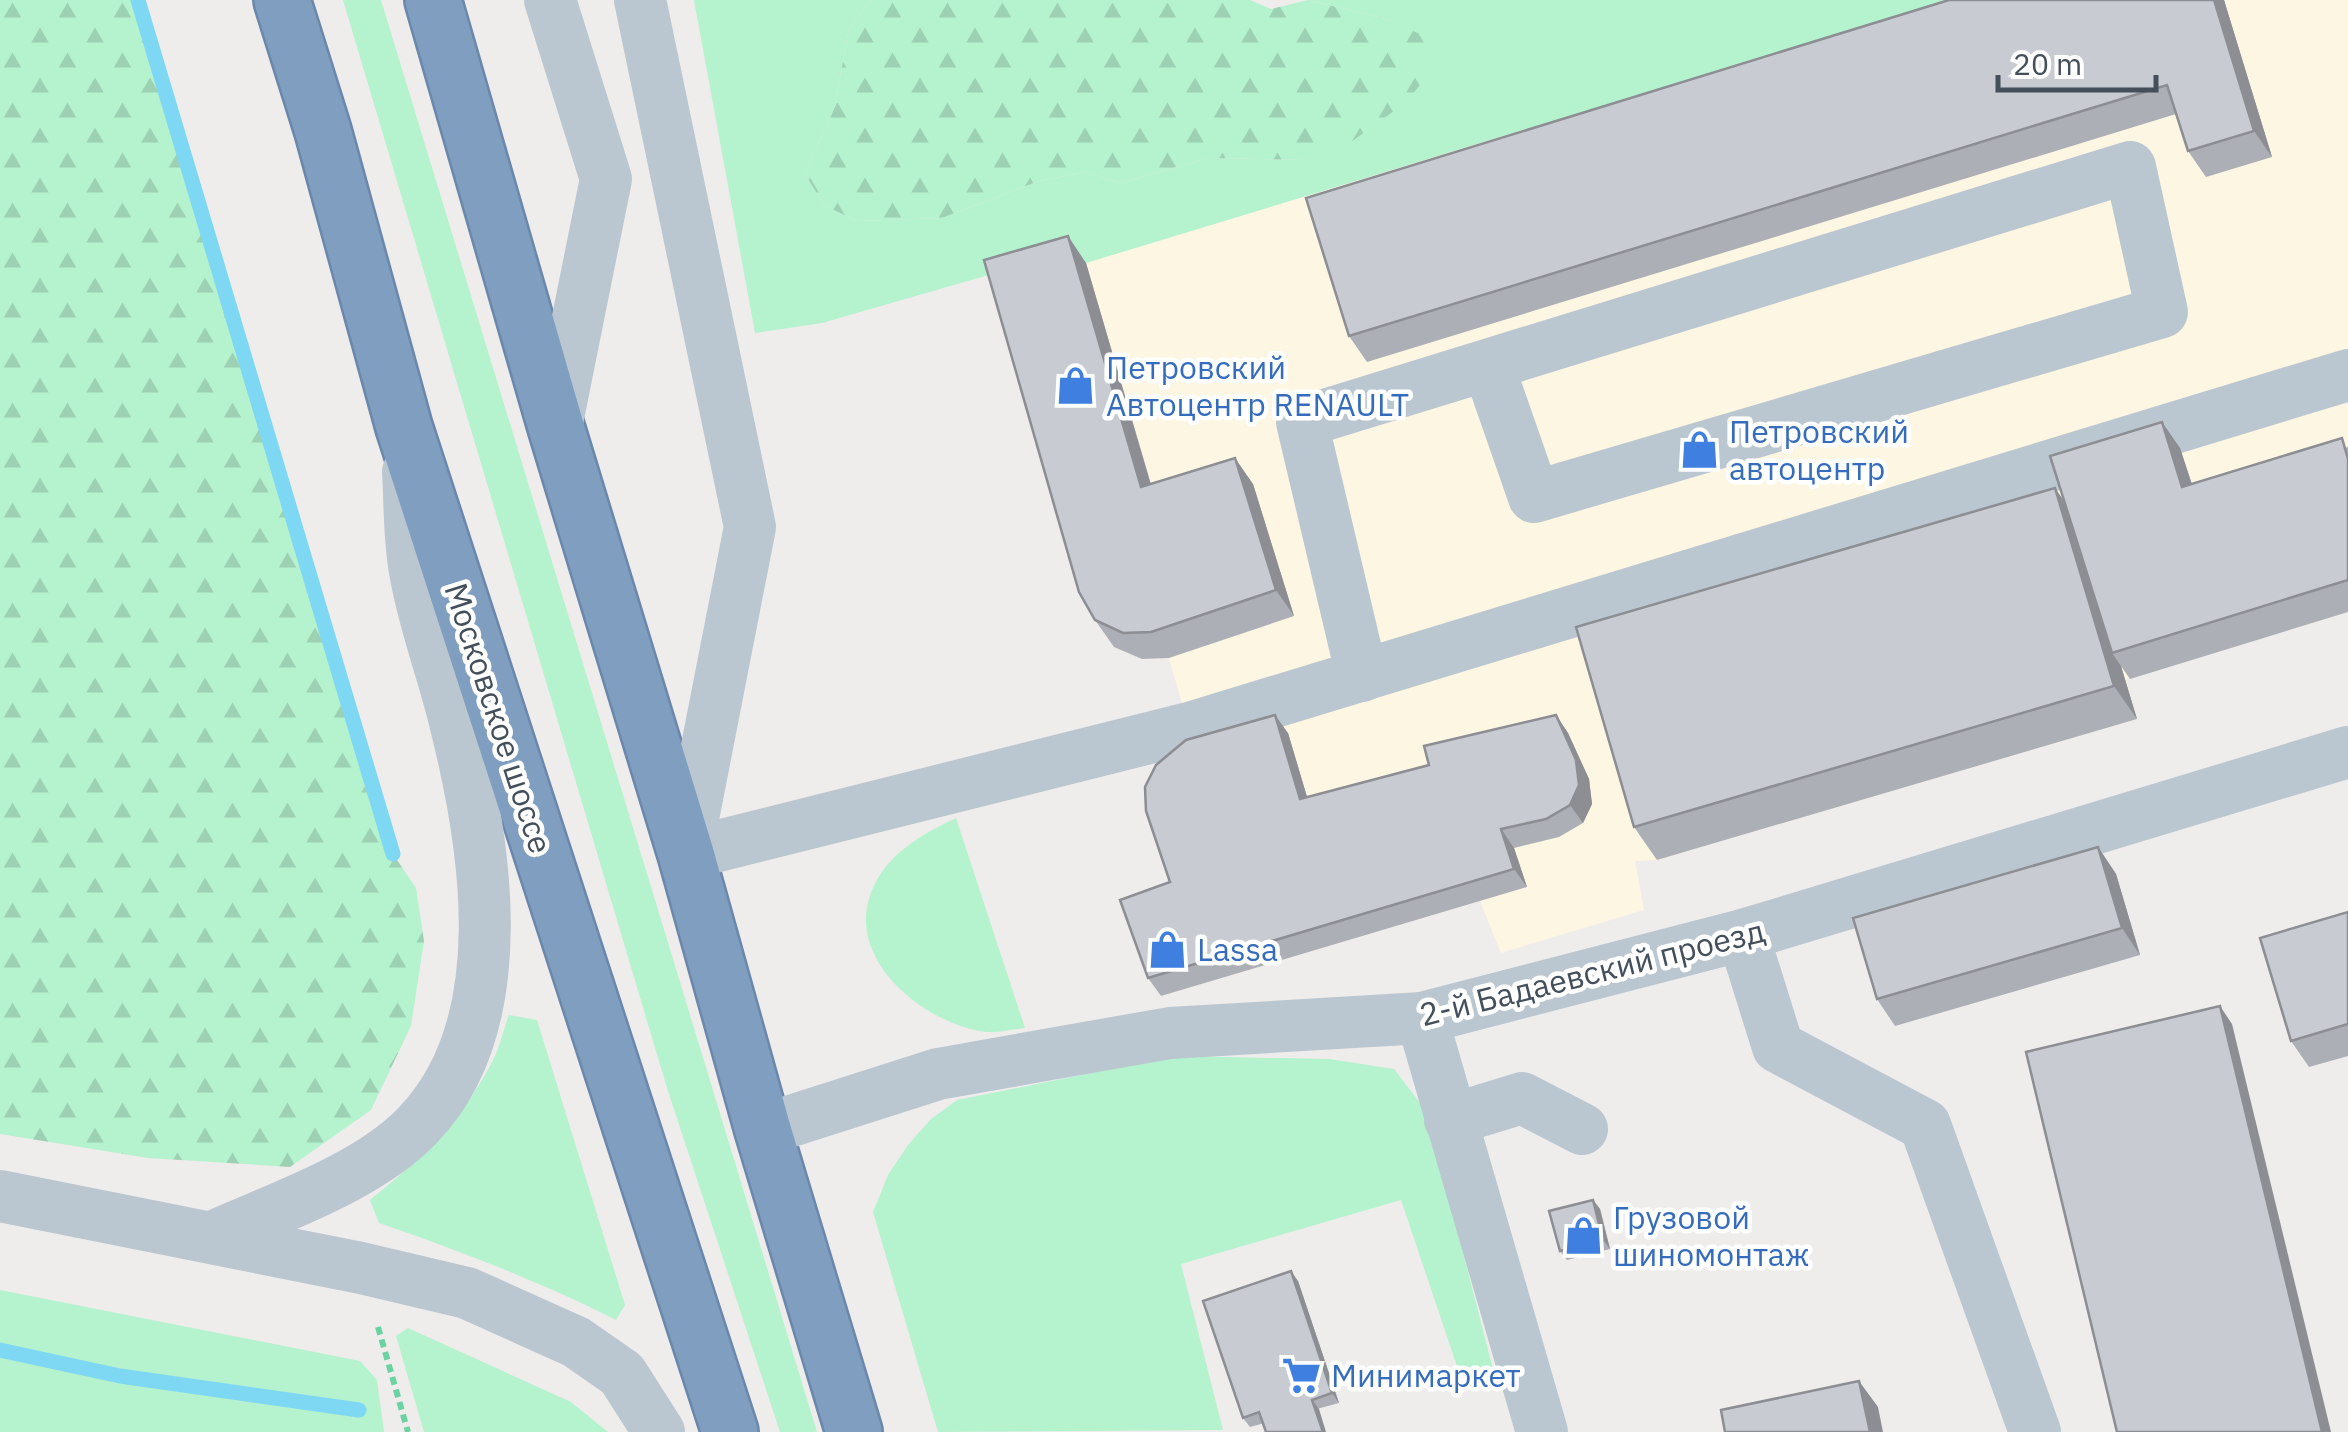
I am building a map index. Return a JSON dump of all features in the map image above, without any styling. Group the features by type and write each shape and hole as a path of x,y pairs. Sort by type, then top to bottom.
{"highway":[{"name":"Московское шоссе","path":"282,0 323,131 404,427 730,1432"},
{"path":"433,0 854,1432"}],"street":[{"path":"550,0 606,179 556,428"},
{"path":"640,0 750,527 686,854 1078,758 1362,676 2348,375"},
{"path":"1362,676 1302,422 1488,364 2130,167 2162,312 1534,497 1488,364"},
{"path":"212,1237 368,1163 416,1128 444,1095 466,1050 484,975 480,852 455,722 414,570 404,427"},
{"name":"2-й Бадаевский проезд","path":"764,1130 938,1074 1170,1033 1422,1018 1744,935 2348,752"},
{"path":"1744,935 1778,1047 1925,1125 2035,1432"},
{"path":"1422,1018 1542,1432"},
{"path":"1450,1120 1522,1098 1582,1129"},
{"path":"0,1196 467,1293 576,1342 622,1374 659,1432"}],"path":[{"path":"361,1268 408,1432"}],"shaded area":[{"name":"Петровский автоцентр","path":"1950,0 2348,0 2348,612 2126,679 2137,719 1657,860 1635,861 1644,910 1501,953 1480,901 1161,996 1132,919 1182,900 1189,728 1169,658 1142,659 1086,263"}],"green space":[{"path":"0,0 138,0 393,854 416,888 424,941 411,1026 371,1110 290,1167 148,1158 0,1134"},
{"path":"343,0 381,0 817,1432 780,1432 667,1088"},
{"path":"694,0 873,0 849,29 834,109 805,174 824,205 856,221 942,218 1039,181 1086,172 1120,183 1209,158 1306,160 1390,20 1308,0 1950,0 1086,263 999,272 822,323 755,333"},
{"path":"873,0 1250,0 1271,9 1308,0 1390,20 1426,37 1430,73 1405,103 1344,147 1306,160 1209,158 1120,183 1086,172 1039,181 942,218 856,221 824,205 805,174 834,109 849,29"},
{"path":"956,818 1025,1028 987,1032 941,1018 899,988 882,968 871,946 866,923 869,899 883,871 916,840"},
{"path":"509,1015 537,1020 625,1305 616,1320 499,1267 379,1223 370,1200 452,1123 493,1060"},
{"path":"1176,1056 1329,1059 1394,1069 1427,1112 1496,1381 1465,1390 1401,1200 1181,1264 1223,1430 938,1432 873,1212 888,1175 931,1119 957,1100"},
{"path":"0,1290 360,1361 377,1380 384,1432 0,1432"},
{"path":"408,1328 571,1402 608,1432 424,1432 396,1336"}],"building":[{"path":"1949,0 2214,0 2254,131 2188,151 2167,85 1349,336 1306,198"},
{"name":"Петровский Автоцентр RENAULT","path":"1068,236 1141,487 1235,458 1276,590 1151,632 1123,633 1095,620 1079,592 984,260"},
{"path":"2162,422 2182,487 2342,438 2348,459 2348,580 2112,653 2050,456"},
{"path":"2055,488 2114,686 1634,827 1576,627"},
{"path":"1275,715 1300,799 1429,765 1424,746 1556,715 1576,760 1579,785 1570,805 1546,819 1501,829 1514,869 1148,978 1120,900 1170,882 1146,811 1145,787 1156,765 1186,740"},
{"path":"2098,847 2122,928 1877,999 1853,918"},
{"path":"2348,912 2348,1024 2291,1041 2260,938"},
{"path":"2220,1006 2322,1432 2117,1432 2026,1052"},
{"name":"Грузовой шиномонтаж","path":"1593,1200 1603,1240 1560,1251 1549,1211"},
{"path":"1291,1271 1332,1393 1312,1400 1323,1432 1266,1432 1259,1412 1243,1418 1203,1301"},
{"path":"1859,1381 1870,1432 1725,1432 1721,1410"}],"waterway":[{"path":"138,0 393,854"},
{"path":"0,1350 120,1376 359,1410"}],"place":[{"name":"Петровский Автоцентр RENAULT","path":"1076,385"},
{"name":"Петровский автоцентр","path":"1699,449"},
{"name":"Lassa","path":"1167,949"},
{"name":"Грузовой шиномонтаж","path":"1583,1235"},
{"name":"Минимаркет","path":"1301,1375"}]}
